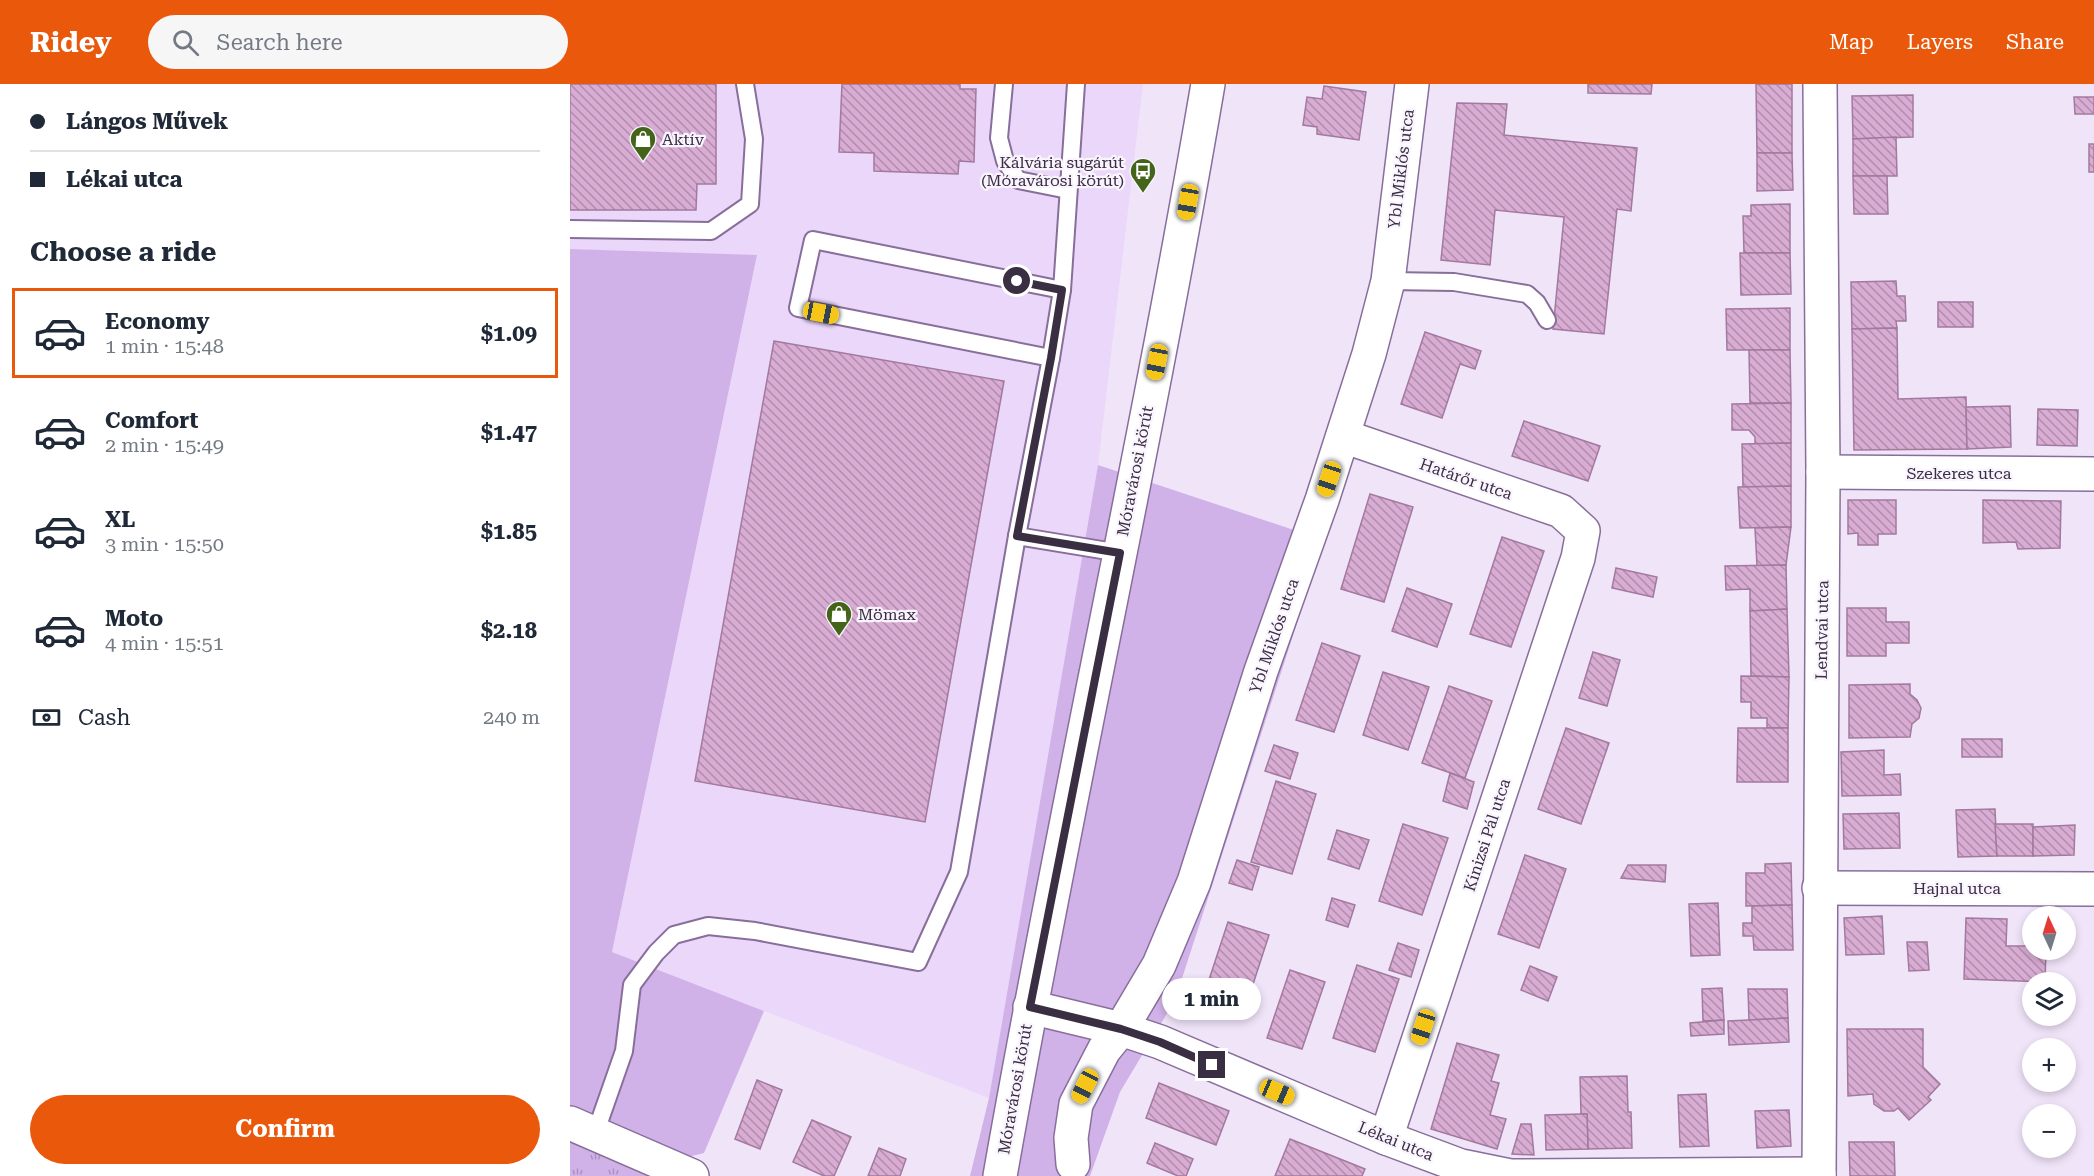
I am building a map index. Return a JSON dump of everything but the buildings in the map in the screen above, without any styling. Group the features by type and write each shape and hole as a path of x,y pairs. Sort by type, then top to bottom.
{"street":[{"name":"Móravárosi körút","path":"1000,1176 1030,1007 1184,226 1208,84"},
{"name":"Ybl Miklós utca","path":"1073,1164 1071,1138 1076,1104 1104,1050 1121,1029 1159,965 1194,882 1369,354 1388,281 1412,84"},
{"name":"Lendvai utca","path":"1819,1175 1823,472 1820,84"},
{"name":"Határőr utca","path":"1343,436 1561,511 1583,531"},
{"name":"Szekeres utca","path":"1823,472 2094,474"},
{"name":"Kinizsi Pál utca","path":"1386,1138 1578,558 1583,531"},
{"name":"Hajnal utca","path":"1819,888 2094,889"},
{"name":"Lékai utca","path":"1030,1007 1121,1029 1160,1042 1386,1138 1461,1166 1510,1176 1819,1175"},
{"path":"583,1128 692,1176"}],"lane":[{"path":"570,229 711,231 750,204 754,139 745,84"},
{"path":"1004,84 999,138 1005,161 1018,180 1068,190"},
{"path":"583,1128 624,1051 632,985 656,953 674,935 708,926 755,931 918,962 959,872 1062,290 1076,84"},
{"path":"1051,358 798,308 813,240 1062,290"},
{"path":"1388,281 1454,282 1527,294 1537,303 1547,320"},
{"path":"1017,536 1120,553"}],"shaded area":[{"path":"570,84 1143,84 1098,465 989,1098 612,952 757,256 570,249"}],"green space":[{"path":"570,249 757,255 612,952 764,1011 704,1153 651,1166 570,1134"},
{"path":"1098,465 1324,540 1175,1000 1120,1092 1090,1176 970,1176 989,1098"},
{"path":"570,1134 651,1166 646,1176 570,1176"}],"place":[{"name":"Aktív","path":"643,162"},
{"name":"Kálvária sugárút (Móravárosi körút)","path":"1143,194"},
{"name":"Mömax","path":"839,637"}],"route":[{"path":"1017,281 1062,290 1017,536 1120,553 1030,1007 1121,1029 1160,1042 1212,1065"}]}
